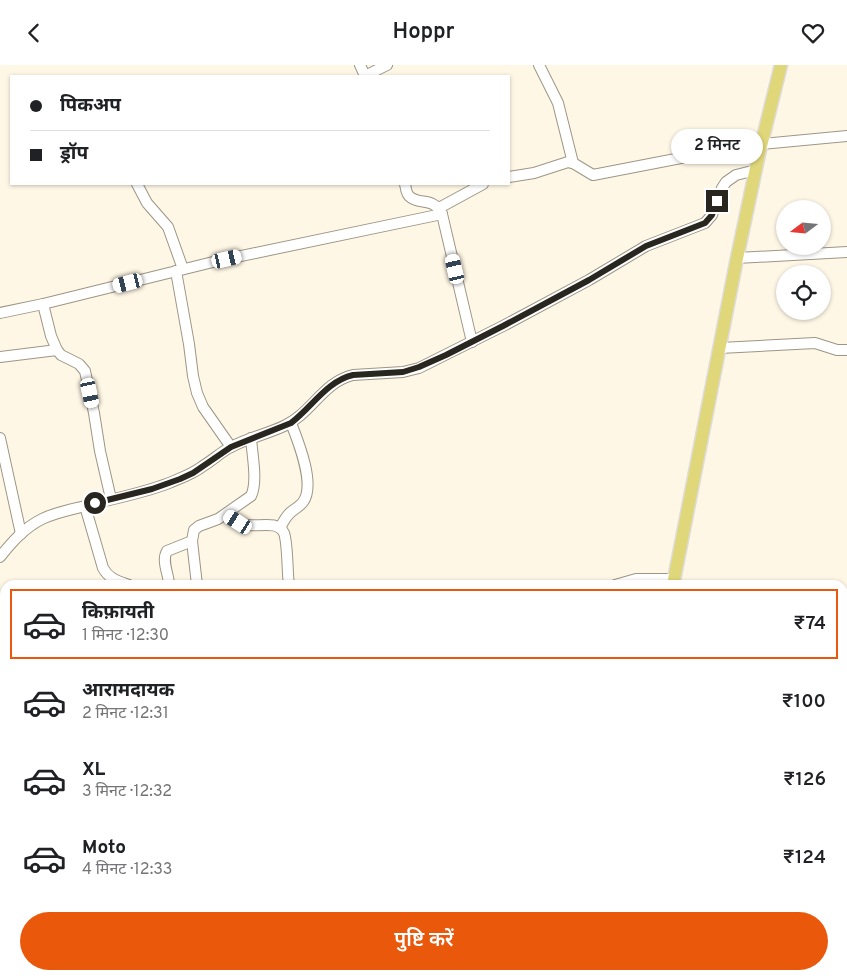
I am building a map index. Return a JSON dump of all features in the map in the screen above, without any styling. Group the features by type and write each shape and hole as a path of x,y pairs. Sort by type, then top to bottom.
{"main road":[{"path":"674,580 737,258 760,149 781,65"}],"street":[{"path":"367,75 387,65"},
{"path":"539,65 558,103 573,163"},
{"path":"510,177 534,173 568,162 593,175 717,151 724,150 734,153 847,136"},
{"path":"0,557 15,538 42,519 64,511 152,489 180,479 193,473 231,447 291,423 330,387 346,377 391,373 419,367 472,342 589,280 646,246 705,223 712,215 726,182 736,175 756,170"},
{"path":"138,185 147,203 168,227 180,270 193,376 197,393 204,407 231,447"},
{"path":"405,185 407,193 410,196 433,204 440,211 472,342"},
{"path":"0,313 440,211 481,185"},
{"path":"737,258 847,252"},
{"path":"43,304 51,336 57,349 62,355 79,364 85,371 111,499"},
{"path":"720,348 815,343 837,350 847,350"},
{"path":"0,357 57,349"},
{"path":"280,528 290,513 302,504 307,494 307,477 302,453 291,423"},
{"path":"0,437 4,480 21,534"},
{"path":"196,580 192,541 194,530 226,514 247,500 253,491 254,477 251,438"},
{"path":"85,506 103,568 106,574 114,580"},
{"path":"226,514 251,526 274,525 280,528 284,533 289,580"},
{"path":"168,580 164,559 165,554 167,551 192,541"},
{"path":"632,580 649,580"}],"route":[{"path":"95,503 152,489 193,473 225,450 291,423 330,387 346,377 403,372 446,355 589,280 646,246 705,223 712,215 717,201"}]}
